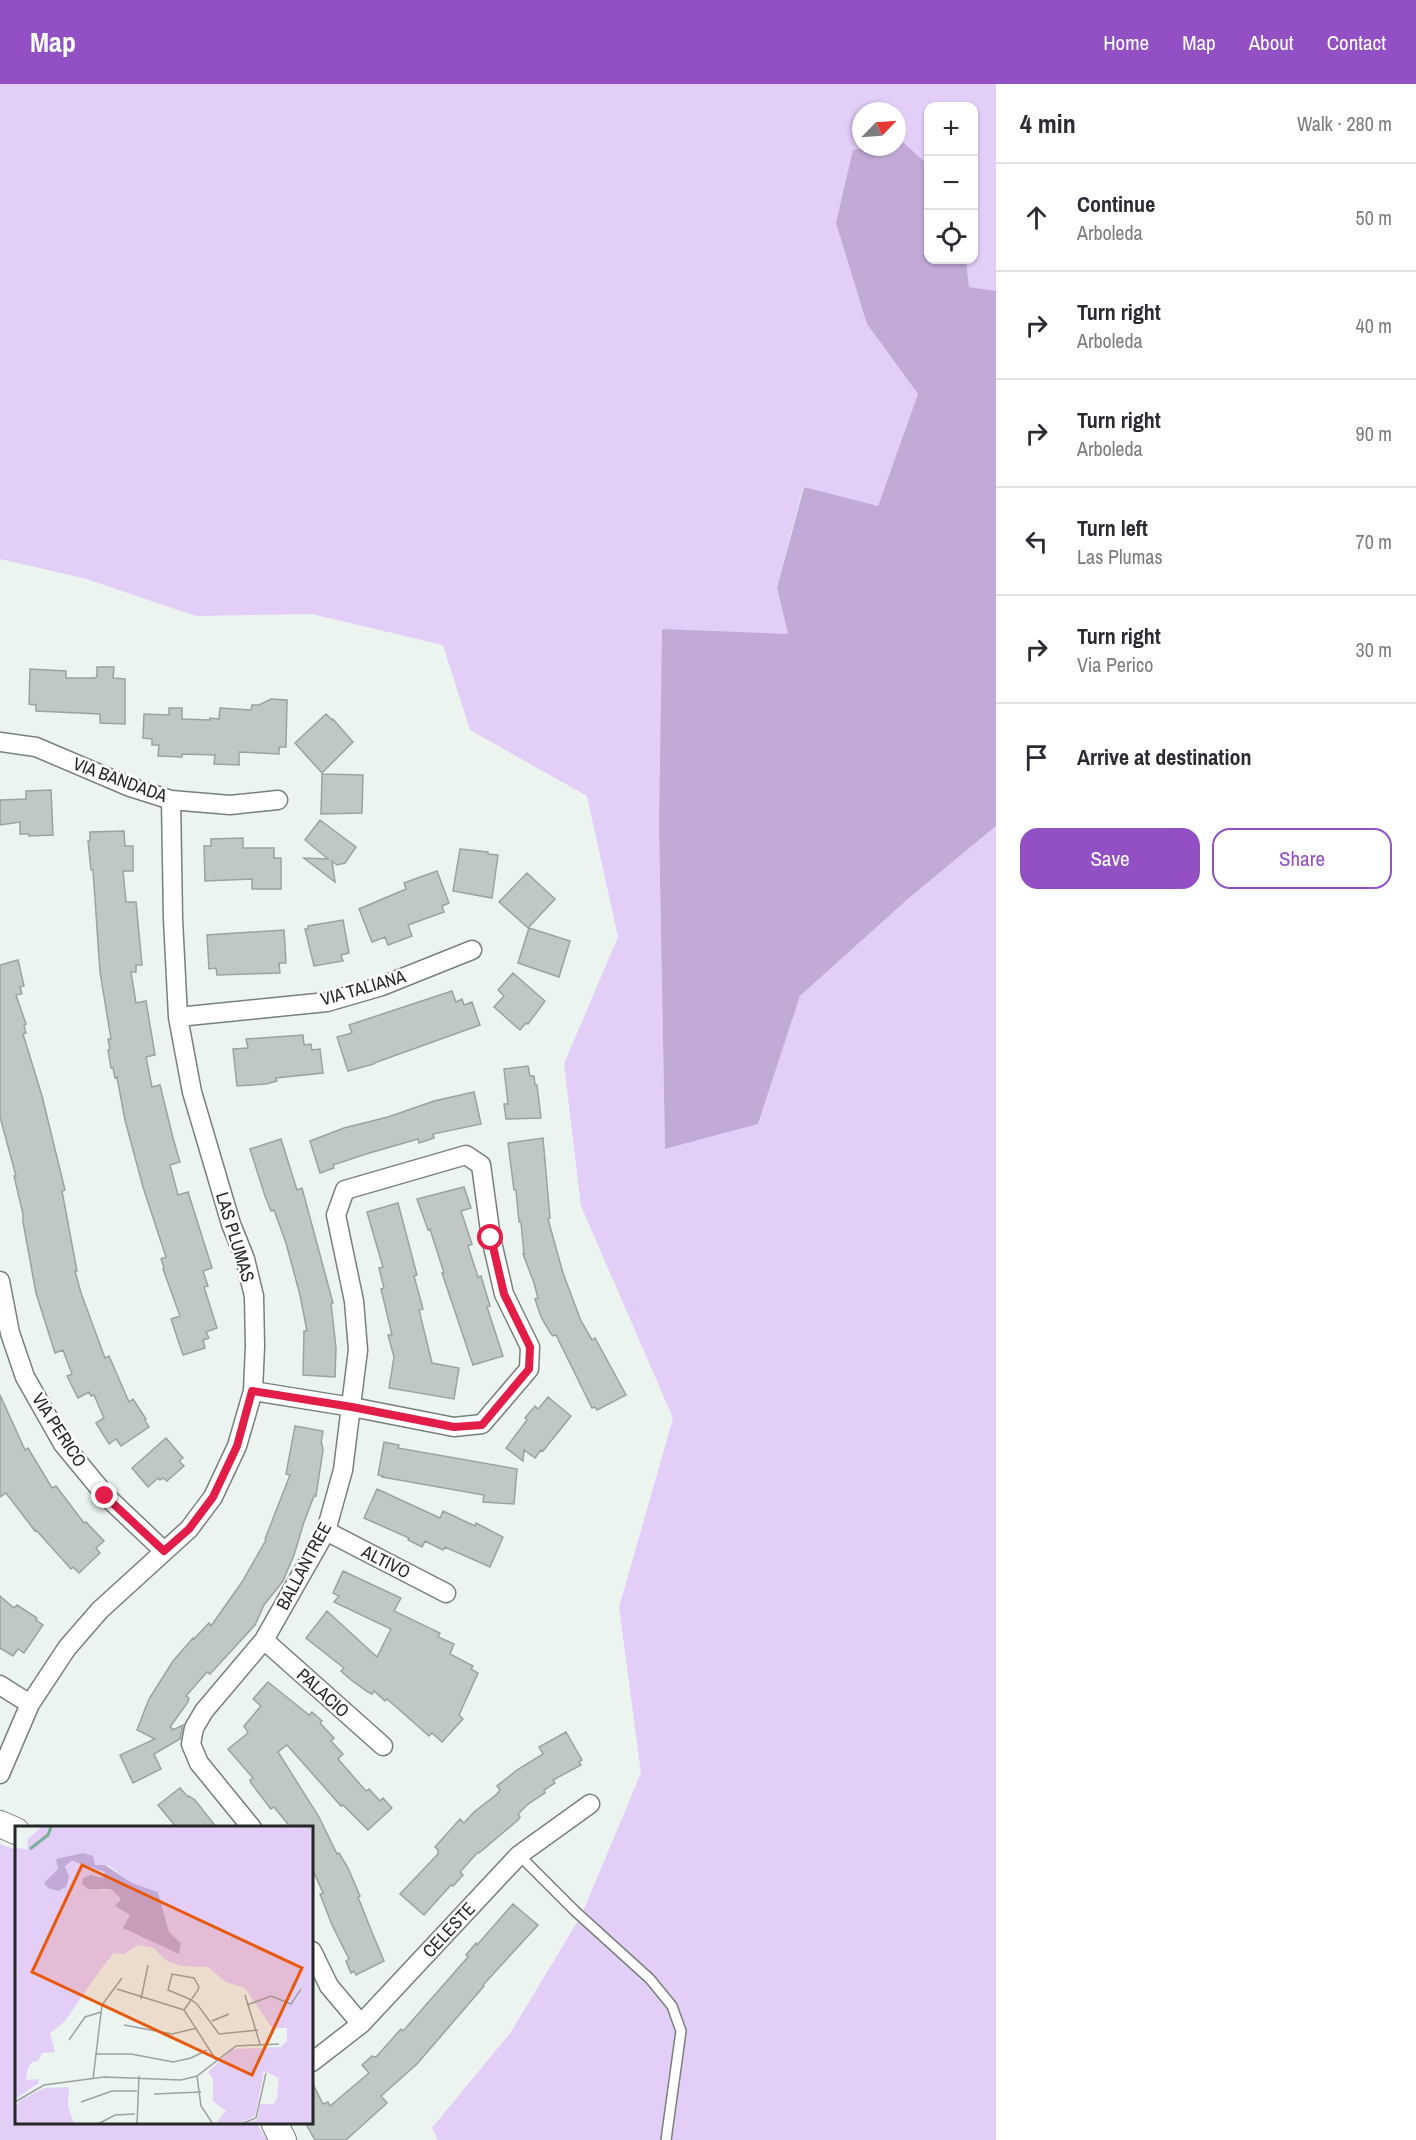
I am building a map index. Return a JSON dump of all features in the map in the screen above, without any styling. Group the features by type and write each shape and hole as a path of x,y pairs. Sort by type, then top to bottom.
{"street":[{"name":"VIA BANDADA","path":"0,742 36,747 130,787 171,800 230,805 278,800"},
{"name":"LAS PLUMAS","path":"0,1774 30,1704 67,1648 93,1617 189,1529 213,1497 237,1446 252,1391 255,1346 254,1296 245,1259 231,1224 192,1092 178,1017 171,800"},
{"name":"VIA TALIANA","path":"178,1017 327,1002 382,986 472,950"},
{"name":"BALLANTREE","path":"250,1826 199,1763 191,1744 194,1728 204,1711 264,1640 326,1532 343,1470 357,1350 354,1301 336,1215 345,1190 466,1155 481,1165 491,1238 504,1294 530,1347 529,1369 482,1425 454,1427 352,1407"},
{"name":"VIA PERICO","path":"0,1281 10,1333 25,1377 63,1444 105,1496 164,1551"},
{"path":"252,1391 352,1407"},
{"name":"ALTIVO","path":"326,1532 446,1593"},
{"name":"PALACIO","path":"264,1640 382,1746"},
{"path":"0,1685 30,1704"},
{"name":"CELESTE","path":"314,2060 361,2024 519,1855 590,1804"},
{"path":"0,1824 15,1831"},
{"path":"314,1955 329,1986 361,2024"},
{"path":"276,2125 283,2140"}],"lane":[{"path":"519,1855 575,1911 650,1979 672,2006 681,2031 666,2140"}],"shaded area":[{"path":"0,84 996,84 996,291 969,287 966,264 978,264 978,102 924,102 924,161 906,145 906,102 852,102 852,156 867,324 918,394 878,506 803,487 777,588 788,634 659,829 665,1149 758,1124 800,996 909,898 996,826 996,2140 438,2140 432,2128 511,2032 582,1914 641,1773 619,1607 673,1418 581,1206 564,1064 618,937 587,796 470,730 443,645 312,614 196,616 83,578 0,559"},
{"path":"906,145 924,161 924,264 966,264 969,287 996,291 996,826 909,898 800,996 758,1124 665,1149 659,829 662,629 788,634 777,588 804,487 878,506 918,394 867,324 836,223 852,154 906,156"},
{"path":"0,1844 15,1850 15,2125 258,2125 267,2140 0,2140"}],"building":[{"path":"97,667 114,667 113,678 125,679 125,724 100,723 100,714 36,711 36,705 29,704 30,669 66,671 66,678 94,678 97,677"},
{"path":"271,699 287,700 286,747 279,747 279,754 239,752 239,765 214,764 215,755 158,756 159,745 152,745 152,739 143,738 144,714 169,715 169,708 182,708 182,719 219,719 220,708 251,710 252,705 259,705"},
{"path":"326,714 353,742 322,773 295,743"},
{"path":"322,774 363,775 362,813 321,814"},
{"path":"51,790 53,835 20,834 20,822 0,825 0,800 26,799 26,791"},
{"path":"320,820 356,847 345,863 337,865 332,861 335,882 304,858 328,859 305,840"},
{"path":"124,831 125,846 133,846 133,871 123,871 126,902 136,902 142,965 136,965 136,972 131,972 136,1003 146,1001 155,1055 146,1057 152,1087 160,1085 180,1162 170,1165 178,1195 188,1192 212,1268 203,1271 208,1286 204,1287 217,1328 206,1332 209,1338 203,1340 205,1348 183,1355 171,1319 180,1316 163,1269 161,1259 166,1257 143,1187 125,1120 117,1077 115,1078 113,1068 111,1068 108,1050 110,1049 108,1039 111,1039 100,972 93,870 91,870 88,841 90,841 90,832"},
{"path":"243,838 243,848 274,848 274,858 281,858 281,889 252,889 252,879 205,881 204,846 211,846 211,839"},
{"path":"460,849 498,855 492,898 453,891"},
{"path":"437,871 449,903 442,906 444,912 408,925 412,936 388,945 385,937 372,942 359,909 406,889 404,883"},
{"path":"527,873 555,899 528,928 499,902"},
{"path":"343,920 349,953 341,955 343,961 314,966 305,929 308,929 308,926"},
{"path":"529,928 570,941 559,977 518,963"},
{"path":"284,930 286,963 279,963 280,973 217,975 216,968 209,969 207,935"},
{"path":"18,960 24,986 20,987 22,994 16,995 26,1024 24,1025 26,1033 23,1034 42,1096 65,1190 62,1191 77,1271 75,1271 81,1293 105,1358 109,1356 129,1402 133,1399 149,1427 121,1446 116,1439 109,1444 96,1423 104,1418 94,1395 91,1396 89,1392 78,1398 67,1376 72,1374 63,1350 55,1353 36,1293 23,1214 14,1176 16,1176 0,1117 0,965"},
{"path":"513,973 545,1001 528,1024 526,1023 520,1030 494,1007 504,996 498,990"},
{"path":"452,991 456,1002 462,999 464,1005 472,1002 480,1025 374,1064 348,1071 337,1037 352,1033 349,1025"},
{"path":"303,1035 304,1045 311,1044 312,1050 320,1049 323,1073 276,1078 277,1081 266,1084 237,1086 233,1049 248,1048 246,1039"},
{"path":"528,1066 530,1076 534,1076 535,1085 537,1085 541,1118 506,1119 504,1104 508,1104 504,1069"},
{"path":"474,1092 481,1124 433,1134 434,1138 419,1143 418,1139 366,1154 333,1165 334,1168 320,1173 310,1141 344,1128 388,1117 434,1101"},
{"path":"543,1138 550,1218 548,1219 563,1273 581,1321 592,1340 595,1338 626,1395 597,1410 595,1407 592,1408 556,1335 551,1334 541,1317 535,1299 538,1298 534,1283 523,1254 521,1222 519,1222 508,1143"},
{"path":"281,1139 297,1190 302,1188 333,1303 331,1303 336,1348 335,1377 303,1375 304,1331 307,1331 300,1295 286,1243 274,1210 271,1211 265,1196 250,1149"},
{"path":"464,1187 471,1208 461,1211 472,1244 468,1246 478,1277 481,1276 490,1306 487,1307 503,1356 473,1365 442,1273 444,1273 430,1229 428,1230 417,1199"},
{"path":"398,1203 417,1275 414,1276 423,1309 419,1310 432,1363 459,1368 454,1399 389,1388 394,1357 388,1335 392,1335 381,1289 384,1288 379,1268 383,1267 367,1212"},
{"path":"0,1395 25,1450 28,1448 52,1488 56,1486 84,1523 86,1522 104,1541 96,1548 100,1553 79,1573 73,1567 71,1569 35,1531 6,1493 0,1497"},
{"path":"548,1397 571,1416 535,1458 524,1450 523,1461 506,1448 527,1420 525,1418 535,1406 538,1409"},
{"path":"295,1426 323,1431 321,1444 323,1450 316,1496 314,1496 283,1581 264,1605 255,1625 210,1674 207,1672 186,1696 189,1698 188,1702 170,1727 173,1730 183,1725 180,1739 154,1754 161,1769 133,1783 120,1755 155,1739 137,1730 149,1699 173,1661 209,1623 211,1626 242,1582 266,1540 290,1475 286,1474"},
{"path":"166,1438 183,1458 179,1461 184,1466 167,1481 158,1478 148,1487 132,1468"},
{"path":"384,1442 399,1445 398,1448 517,1469 514,1504 483,1502 484,1495 382,1477 378,1475"},
{"path":"377,1489 440,1518 443,1511 475,1526 476,1523 503,1537 490,1567 445,1547 443,1550 425,1541 422,1547 408,1540 409,1538 364,1518"},
{"path":"343,1571 401,1598 394,1611 440,1633 438,1637 454,1644 450,1654 473,1666 471,1669 478,1673 459,1715 463,1719 442,1742 432,1733 429,1736 387,1699 385,1701 374,1691 372,1694 351,1680 341,1671 344,1668 306,1638 327,1611 377,1657 391,1629 334,1602 339,1596 333,1593"},
{"path":"0,1596 14,1608 17,1605 37,1618 36,1620 43,1625 24,1653 18,1649 13,1656 0,1648"},
{"path":"268,1682 309,1715 312,1712 322,1721 320,1723 334,1738 331,1741 343,1754 338,1759 366,1791 369,1789 380,1801 383,1798 392,1808 368,1830 343,1805 341,1806 287,1745 278,1752 319,1817 337,1854 339,1853 348,1868 384,1961 356,1975 354,1971 351,1973 346,1961 349,1959 320,1894 323,1893 314,1873 314,1826 289,1826 274,1807 271,1809 251,1783 250,1780 253,1778 228,1749 248,1733 244,1726 261,1706 253,1699"},
{"path":"566,1732 582,1760 579,1762 581,1765 553,1780 555,1783 544,1790 545,1793 518,1814 520,1817 518,1820 478,1852 460,1872 463,1875 424,1915 400,1894 438,1854 435,1847 460,1819 464,1823 497,1794 500,1790 497,1786 543,1754 539,1747"},
{"path":"180,1788 188,1797 195,1800 215,1826 175,1826 158,1805"},
{"path":"513,1904 538,1925 483,1985 417,2064 381,2096 387,2103 346,2140 315,2140 307,2125 314,2125 314,2086 323,2104 328,2102 330,2106 369,2073 362,2065 372,2056 376,2057 401,2029 403,2031 468,1957 466,1955 476,1943 477,1945"}],"route":[{"path":"105,1496 164,1551 189,1529 213,1497 237,1446 252,1391 454,1427 482,1425 529,1369 530,1347 504,1294 491,1238"}]}
